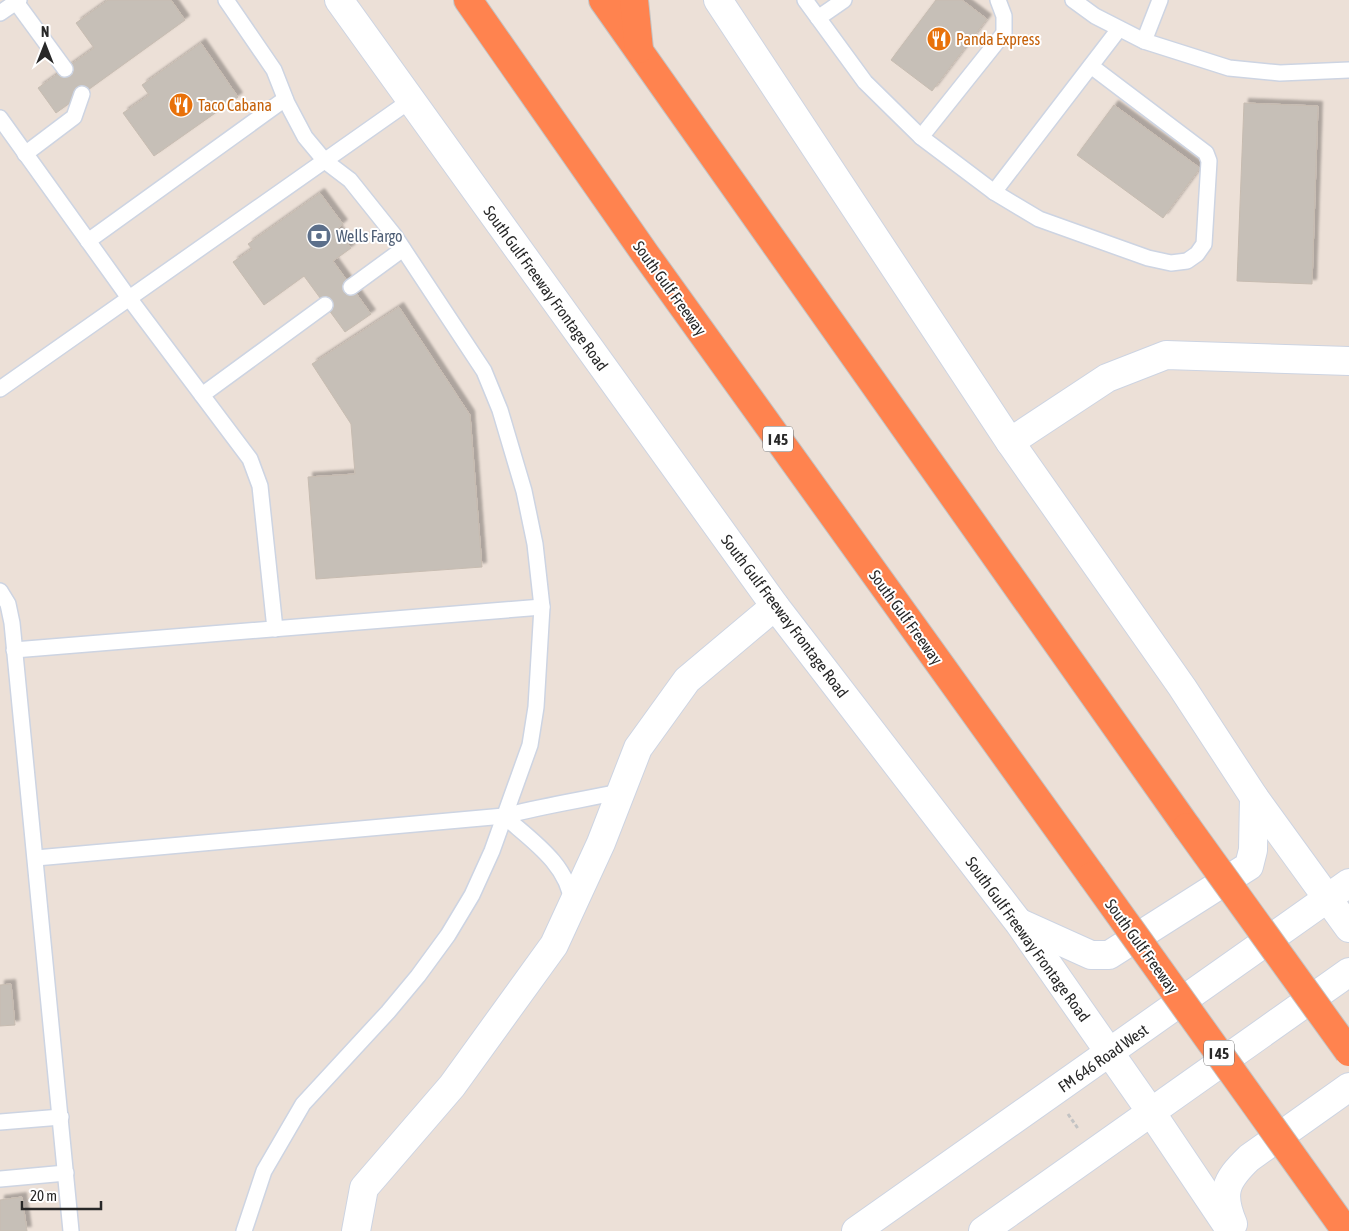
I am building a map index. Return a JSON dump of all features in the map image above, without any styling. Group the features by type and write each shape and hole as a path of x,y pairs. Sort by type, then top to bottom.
{"highway":[{"path":"459,0 508,57"},
{"name":"South Gulf Freeway","path":"468,0 646,255 1346,1231"},
{"path":"604,0 1187,827 1349,1052"},
{"path":"634,0 639,51"}],"main road":[{"name":"South Gulf Freeway Frontage Road","path":"338,0 775,606 1018,923 1151,1112 1231,1231"},
{"path":"718,0 1010,442 1182,687 1254,797 1338,891 1349,928"},
{"path":"1010,442 1107,378 1166,355 1349,361"},
{"path":"356,1231 364,1188 458,1079 554,946 601,843 638,748 687,680 775,606"},
{"path":"1018,923 1091,955 1109,955 1249,866 1253,850 1254,797"},
{"name":"FM 646 Road West","path":"856,1231 1338,891"},
{"path":"983,1231 1349,972"},
{"path":"1235,1231 1226,1203 1229,1180 1249,1158 1349,1087"}],"lane":[{"path":"226,0 274,70 285,99 305,137 325,161 350,180 403,249 484,371 500,410 528,509 535,544 542,607 536,708 530,745 504,816 472,894 448,935 388,1012 303,1104 264,1171 244,1231"},
{"path":"805,0 865,82 921,137 994,192 1040,219 1056,225 1148,258 1171,263 1187,262 1198,254 1204,244 1208,161 1206,153 1091,66"},
{"path":"818,18 844,0"},
{"path":"921,137 1004,33 1004,16 998,0"},
{"path":"1073,0 1095,16 1144,41 1229,68 1280,73 1349,70"},
{"path":"1144,41 1160,0"},
{"path":"0,13 17,1 65,69"},
{"path":"994,192 1119,29"},
{"path":"26,154 74,117 82,94"},
{"path":"88,241 285,99"},
{"path":"0,389 411,100"},
{"path":"0,118 129,298 250,459 260,486 275,629"},
{"path":"351,287 403,249"},
{"path":"202,396 325,305"},
{"path":"0,591 8,604 14,650 36,858 71,1231"},
{"path":"14,650 542,607"},
{"path":"36,858 504,816 537,807 558,805 620,792"},
{"path":"504,816 555,861 571,893 572,907"},
{"path":"0,1122 61,1117"},
{"path":"0,1179 66,1174"}],"path":[{"path":"1063,1107 1079,1130"}],"building":[{"path":"108,0 171,0 185,20 56,113 38,88 94,48 76,23"},
{"name":"Panda Express","path":"936,0 962,0 987,19 932,91 891,60"},
{"name":"Taco Cabana","path":"201,43 238,97 154,156 123,113 149,95 142,85"},
{"path":"1244,103 1318,106 1312,284 1237,281"},
{"path":"1114,105 1200,168 1163,218 1077,155"},
{"path":"320,193 343,224 337,229 351,248 333,261 371,314 345,332 304,276 264,305 233,262 252,249 248,244"},
{"path":"399,307 470,415 482,567 316,579 308,477 355,474 351,424 312,364"},
{"path":"11,984 15,1025 0,1026 0,985"},
{"path":"22,1197 27,1231 0,1231 0,1200"}],"place":[{"name":"Panda Express","path":"939,39"},
{"name":"Taco Cabana","path":"181,105"},
{"name":"Wells Fargo","path":"319,236"}]}
